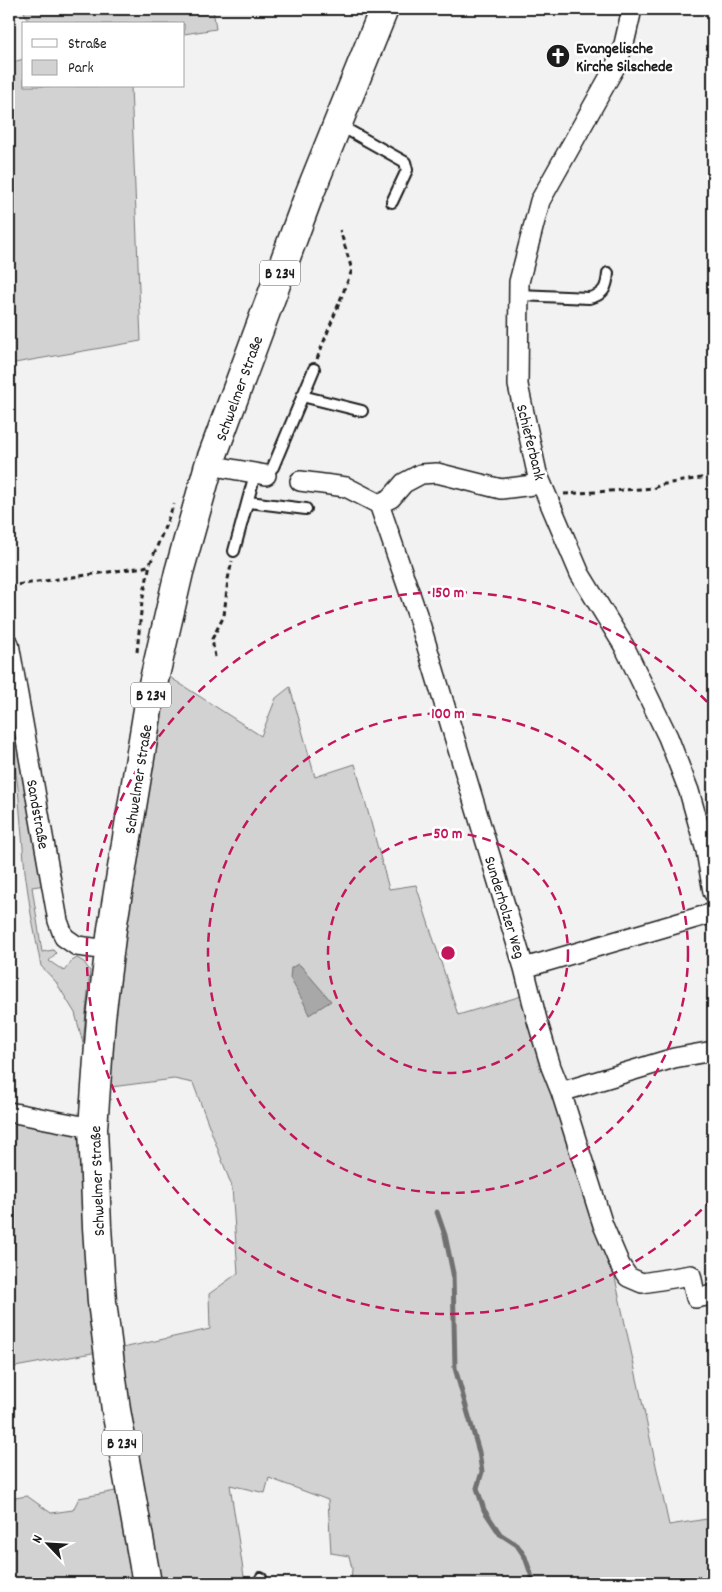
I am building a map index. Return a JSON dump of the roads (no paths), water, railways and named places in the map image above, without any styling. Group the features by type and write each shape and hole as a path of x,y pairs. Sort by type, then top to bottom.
{"main road":[{"name":"Schwelmer Straße","path":"147,1583 116,1410 102,1302 97,1227 93,1128 101,1018 109,950 150,697 179,572 210,465 291,243 384,9"}],"street":[{"name":"Schieferbank","path":"632,9 624,44 615,67 540,202 519,282 518,385 537,473 580,574 624,646 668,737 689,791 706,851 713,892"},
{"path":"210,465 260,474"},
{"path":"300,481 346,487 379,504 391,498 404,483 421,474 437,473 502,489 544,489"},
{"name":"Sunderholzer Weg","path":"379,504 418,617 524,968 551,1067 561,1092 603,1225 620,1265 628,1276 642,1283 690,1275 696,1298 713,1295"},
{"name":"Sandstraße","path":"9,644 58,922 64,937 77,946 109,950"},
{"name":"Sunderholzer Weg","path":"524,968 713,913"},
{"path":"561,1092 674,1058 713,1051"},
{"path":"9,1112 93,1128"}],"lane":[{"path":"337,124 405,162 407,170 392,202"},
{"path":"519,295 590,298 598,296 604,290 608,274"},
{"path":"234,551 260,474 273,467 314,369"},
{"path":"302,396 362,411"},
{"path":"249,502 306,509"}],"waterway":[{"path":"437,1212 445,1235 453,1273 455,1368 479,1452 482,1472 477,1488 484,1510 500,1534 517,1545 525,1557 534,1583"}],"place":[{"name":"Evangelische Kirche Silschede","path":"558,56"}]}
